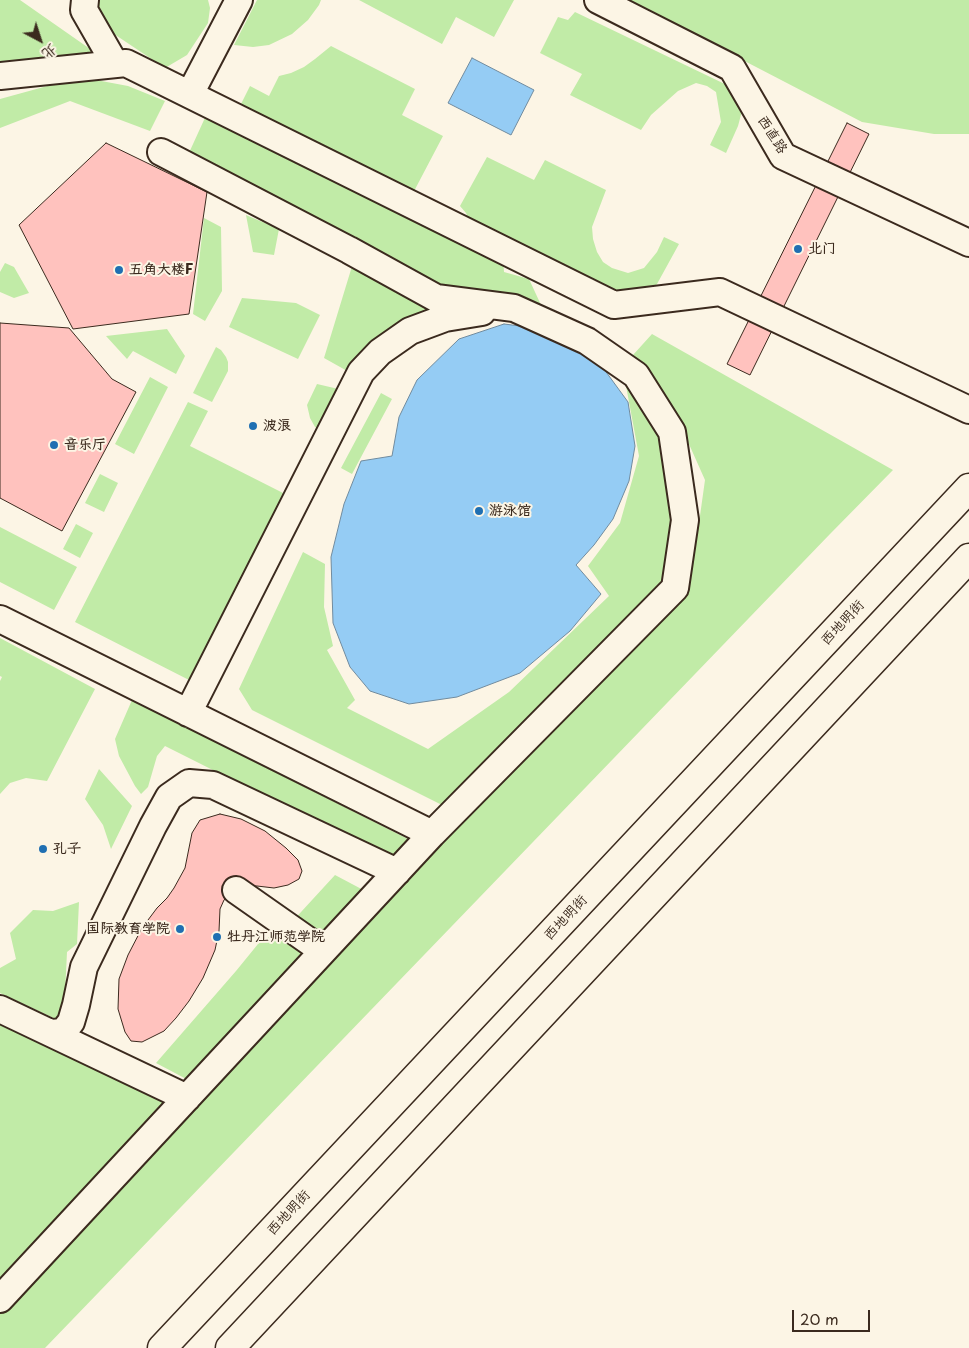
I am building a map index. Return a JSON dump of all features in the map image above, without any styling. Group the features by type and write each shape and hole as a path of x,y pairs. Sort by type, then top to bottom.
{"highway":[{"name":"西地明街","path":"162,1348 969,488"},
{"path":"230,1348 969,558"}],"street":[{"path":"85,0 84,10 115,64"},
{"path":"190,94 238,0"},
{"name":"西直路","path":"598,0 732,68 783,156 969,243"},
{"path":"0,76 126,63 614,304 720,292 969,410"},
{"path":"0,1299 432,834 675,588 685,520 672,432 636,375 587,341 514,308 436,298 161,152"},
{"path":"188,713 361,372 380,352 410,331 445,318 514,308"},
{"path":"0,620 432,834"},
{"path":"51,1033 63,1032 71,1022 84,967 153,826 169,797 189,783 213,784 396,872"},
{"path":"236,890 323,951"},
{"path":"0,1009 187,1098"}],"green space":[{"path":"0,0 20,0 93,51 88,60 0,65"},
{"path":"98,0 208,0 210,8 208,23 187,55 165,68 111,32 100,22"},
{"path":"257,0 321,0 308,20 292,34 269,45 253,47 234,45"},
{"path":"359,0 514,0 494,37 456,17 442,44"},
{"path":"627,0 969,0 969,134 934,134 862,122"},
{"path":"575,12 731,87 742,111 738,126 726,153 710,145 721,122 716,92 707,86 696,83 678,91 651,115 641,130 570,95 582,74 540,53 558,17 568,20"},
{"path":"331,46 415,89 402,115 443,136 412,195 240,106 250,86 269,96 279,76 304,67"},
{"path":"80,77 128,86 165,101 150,131 70,101 0,128 0,99"},
{"path":"209,109 503,257 504,272 529,279 541,305 576,323 448,290 188,155"},
{"path":"487,157 534,180 545,160 606,190 592,227 597,252 603,262 612,268 628,273 644,268 657,252 664,237 679,244 657,284 650,291 618,297 469,220 460,206"},
{"path":"246,215 279,229 274,255 253,252"},
{"path":"204,218 221,227 222,291 205,321 193,314"},
{"path":"5,263 14,267 29,293 14,298 0,292 0,272"},
{"path":"353,263 449,312 349,372 324,358"},
{"path":"242,298 296,303 320,315 298,359 229,327"},
{"path":"167,329 185,356 176,374 133,351 127,359 106,336"},
{"path":"652,334 893,470 45,1348 0,1348 0,1307 686,569 698,530 705,480 676,415 633,355"},
{"path":"216,347 226,357 228,371 212,402 193,393"},
{"path":"624,375 666,441 674,514 662,590 446,807 252,710 239,689 303,552 325,564 324,607 333,646 327,650 355,700 347,708 428,749 509,692 609,596 588,566 620,523 639,456"},
{"path":"150,377 168,387 134,454 115,444"},
{"path":"317,384 347,391 325,433 315,427 310,418 307,405"},
{"path":"381,393 392,399 352,474 341,468"},
{"path":"188,402 208,411 190,446 287,495 191,681 75,622"},
{"path":"100,474 118,483 104,512 85,503"},
{"path":"76,524 93,533 80,558 63,549"},
{"path":"0,527 77,567 54,610 0,582"},
{"path":"0,638 95,689 47,781 26,778 10,783 0,794 0,681 2,677 0,676"},
{"path":"132,700 408,839 394,861 165,746 157,756 148,787 141,794 119,756 115,739"},
{"path":"99,769 132,806 111,849 103,825 85,799"},
{"path":"335,875 369,893 192,1082 156,1063 258,944 290,924"},
{"path":"79,902 77,944 67,952 64,1015 60,1021 0,993 0,968 16,959 10,933 33,910 53,911"},
{"path":"0,1024 168,1101 0,1282"}],"water":[{"path":"472,58 534,90 511,135 448,103"},
{"name":"游泳馆","path":"504,324 536,328 593,354 628,402 635,446 629,481 613,519 576,565 601,594 570,631 520,673 457,697 409,704 370,691 350,667 333,623 331,557 344,504 361,461 392,456 399,417 417,380 459,339"}],"building":[{"name":"北门","path":"847,123 869,134 750,375 727,364"},
{"name":"五角大楼F","path":"106,143 207,192 189,314 73,329 19,225"},
{"name":"音乐厅","path":"0,323 69,328 112,379 136,392 62,531 0,498"},
{"name":"国际教育学院","path":"220,814 241,819 265,831 286,848 298,860 302,871 299,879 288,885 274,888 241,886 224,900 220,909 219,931 215,950 203,978 189,1001 164,1031 142,1042 131,1041 125,1032 118,1009 119,979 128,955 142,928 167,898 185,868 192,833 200,820"}],"place":[{"name":"北门","path":"798,249"},
{"name":"五角大楼F","path":"119,270"},
{"name":"波浪","path":"253,426"},
{"name":"音乐厅","path":"54,445"},
{"name":"游泳馆","path":"479,511"},
{"name":"孔子","path":"43,849"},
{"name":"国际教育学院","path":"180,929"},
{"name":"牡丹江师范学院","path":"217,937"}]}
